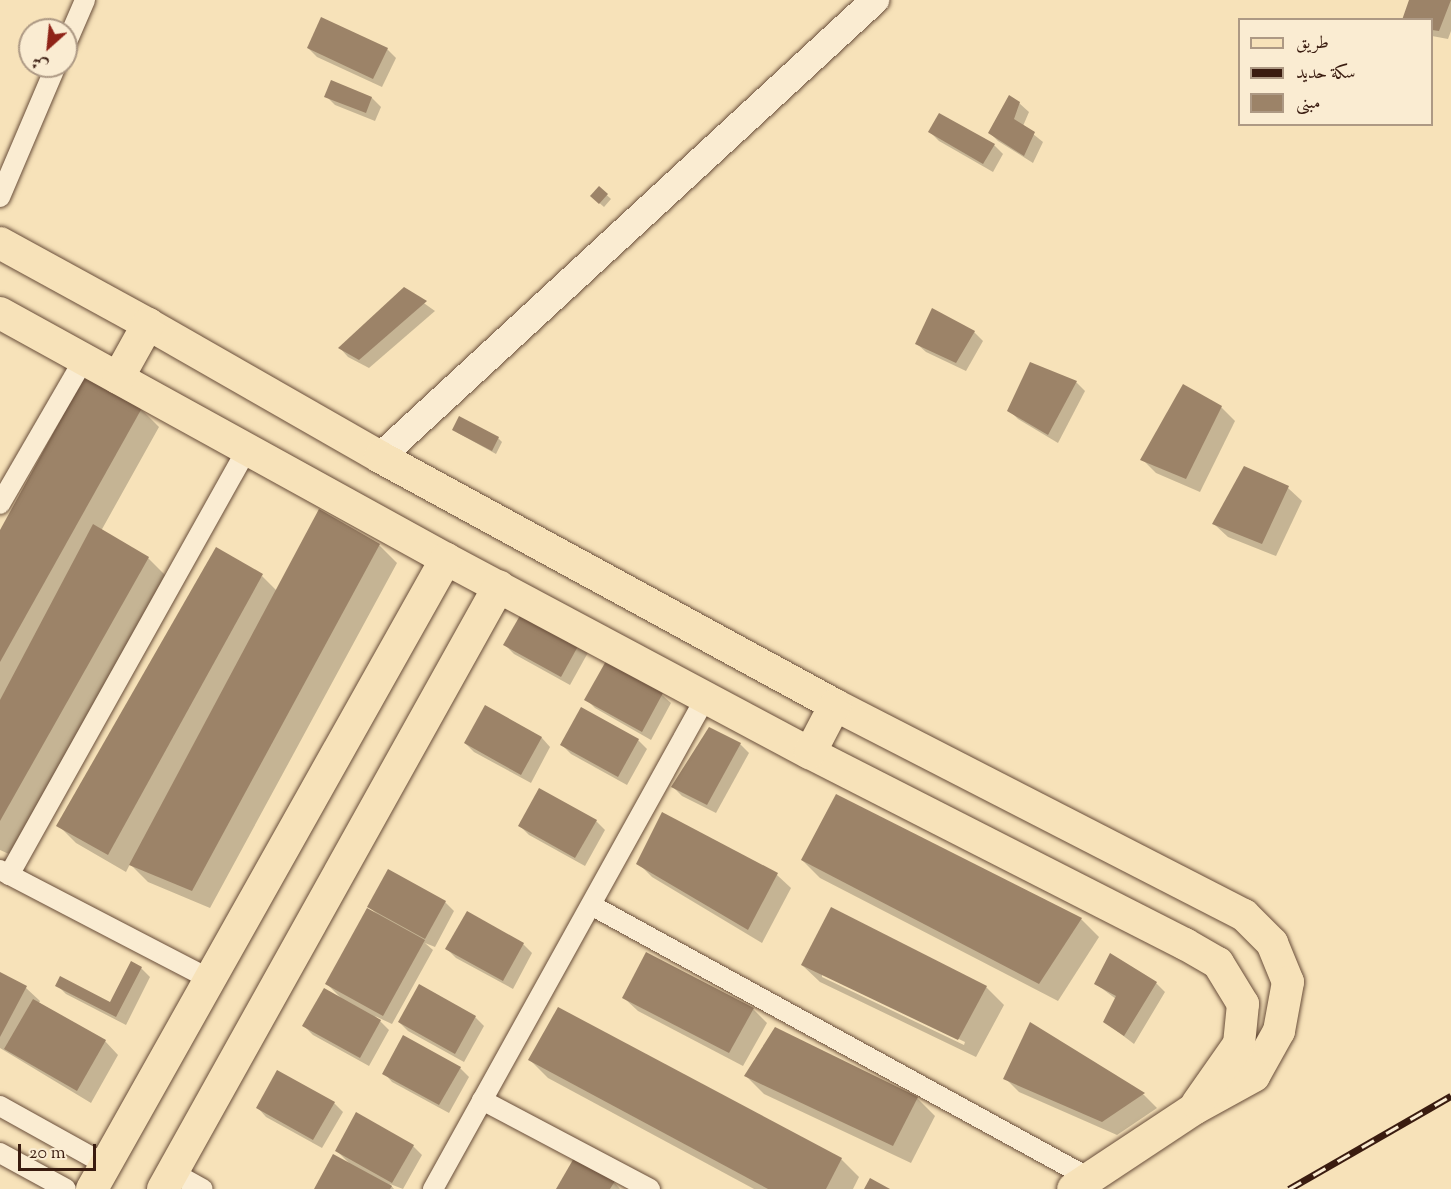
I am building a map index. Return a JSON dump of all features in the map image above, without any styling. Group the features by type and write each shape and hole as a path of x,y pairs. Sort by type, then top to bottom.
{"main road":[{"path":"380,457 875,0"},
{"path":"0,243 148,324 380,457 835,705 1244,915 1272,943 1288,982 1279,1031 1254,1076 1194,1109 1081,1184"},
{"path":"0,313 446,559 810,753 1218,963 1243,1004 1239,1044 1194,1109"},
{"path":"118,378 148,324"},
{"path":"99,1177 446,559"},
{"path":"168,1181 499,586"},
{"path":"810,753 835,705"}],"street":[{"path":"77,18 85,0"},
{"path":"0,197 51,78"},
{"path":"0,504 84,359"},
{"path":"209,979 5,872 248,448"},
{"path":"433,1189 706,697"},
{"path":"591,905 1081,1184"},
{"path":"482,1100 650,1189"},
{"path":"0,1106 99,1177"},
{"path":"0,1153 66,1189"},
{"path":"168,1181 203,1189"}],"building":[{"path":"1409,0 1451,0 1439,31 1433,30 1433,18 1403,18"},
{"path":"321,17 388,48 373,79 307,48"},
{"path":"331,80 372,97 366,113 324,97"},
{"path":"1009,95 1020,102 1014,119 1035,132 1024,156 988,133"},
{"path":"939,113 995,144 983,164 928,132"},
{"path":"599,186 608,194 599,204 590,196"},
{"path":"404,287 427,301 359,360 338,348"},
{"path":"932,308 975,331 956,363 915,344"},
{"path":"1030,362 1077,381 1048,435 1007,411"},
{"path":"84,377 142,408 0,662 0,530"},
{"path":"1183,384 1222,406 1186,479 1140,460"},
{"path":"459,416 499,437 492,451 452,430"},
{"path":"1244,466 1289,486 1262,544 1212,524"},
{"path":"319,509 380,544 192,891 129,865"},
{"path":"93,524 149,557 0,821 0,700"},
{"path":"216,547 263,574 108,855 56,826"},
{"path":"525,607 582,639 561,677 503,645"},
{"path":"606,661 663,693 642,732 584,700"},
{"path":"485,705 542,737 521,775 464,743"},
{"path":"581,707 639,739 618,777 560,745"},
{"path":"709,727 741,743 707,805 671,787"},
{"path":"539,788 597,820 575,858 518,826"},
{"path":"836,794 1082,918 1039,984 801,860"},
{"path":"662,812 778,873 748,930 636,864"},
{"path":"388,869 446,901 425,939 367,907"},
{"path":"831,907 987,986 958,1040 801,965"},
{"path":"367,908 425,940 383,1016 325,984"},
{"path":"467,911 524,943 503,981 445,949"},
{"path":"646,952 754,1008 729,1053 622,998"},
{"path":"1110,953 1157,982 1124,1036 1103,1022 1116,996 1094,984"},
{"path":"131,961 142,967 116,1017 55,986 60,976 110,1002"},
{"path":"0,972 27,986 0,1037"},
{"path":"419,984 476,1016 455,1054 398,1022"},
{"path":"324,988 381,1020 360,1058 302,1026"},
{"path":"33,999 106,1040 77,1091 4,1049"},
{"path":"558,1007 842,1158 826,1189 768,1189 528,1060"},
{"path":"1030,1022 1145,1093 1102,1122 1003,1079"},
{"path":"775,1027 918,1097 893,1146 744,1076"},
{"path":"403,1035 461,1067 439,1105 382,1074"},
{"path":"277,1070 335,1102 313,1140 256,1108"},
{"path":"356,1112 414,1145 392,1183 335,1151"},
{"path":"333,1154 392,1186 390,1189 314,1189"},
{"path":"574,1158 615,1181 610,1189 556,1189"},
{"path":"870,1178 890,1189 864,1189"}],"railway":[{"path":"1289,1189 1451,1096"}]}
